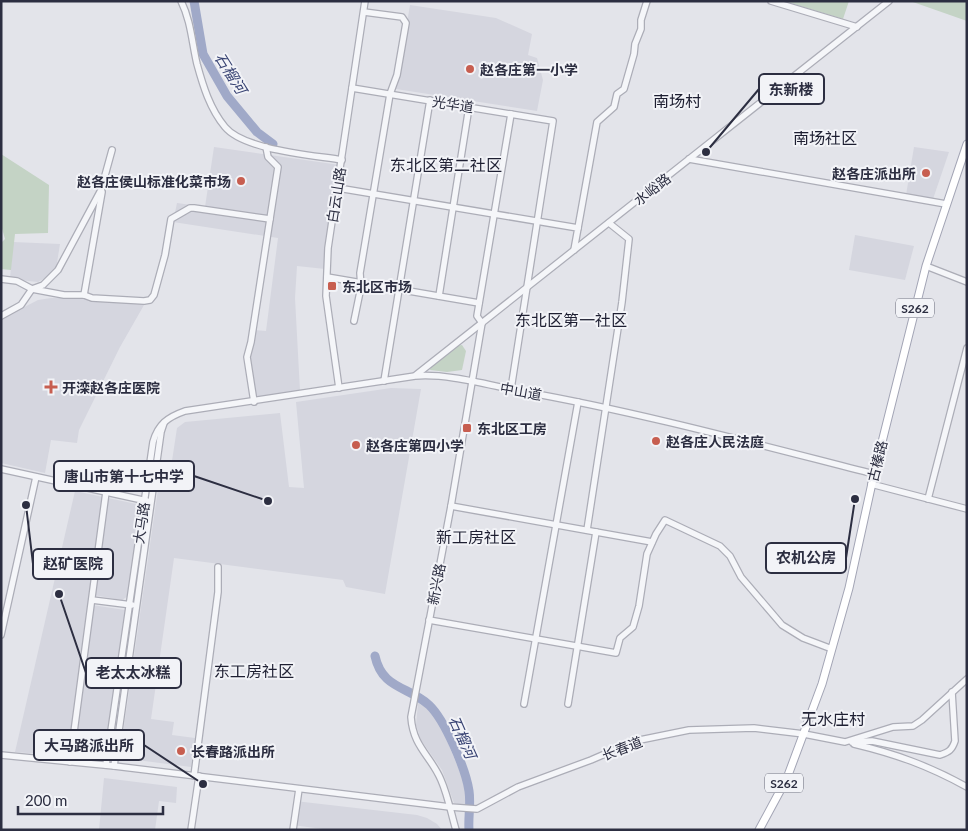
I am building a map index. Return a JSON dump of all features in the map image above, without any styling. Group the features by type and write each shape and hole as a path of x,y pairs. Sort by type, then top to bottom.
{"main road":[{"name":"古榛路","path":"759,830 787,778 822,684 848,588 874,474 926,266 967,144"}],"street":[{"path":"181,1 188,15 196,60 206,94 225,127 238,138 266,147 342,160"},
{"name":"白云山路","path":"339,388 326,296 328,248 366,1"},
{"path":"771,1 857,26"},
{"name":"水峪路","path":"415,376 889,1"},
{"path":"574,250 596,122 614,107 617,94 624,89 635,44 641,29 645,2"},
{"path":"354,321 390,94 397,75 405,20 402,17 364,12"},
{"name":"光华道","path":"352,88 553,121 537,221"},
{"path":"384,381 430,100"},
{"path":"439,296 469,107"},
{"name":"新兴路","path":"456,830 441,780 417,742 412,730 413,703 482,323 477,316 511,114"},
{"path":"254,402 247,357 251,342 278,167 268,157 266,147"},
{"path":"84,295 104,183 112,150"},
{"path":"689,159 946,204"},
{"path":"1,316 21,305 32,289 43,285 58,270 104,183"},
{"path":"338,188 578,228"},
{"path":"1,279 17,281 32,289 64,295 150,300 154,295 160,277 171,219 190,208 270,219"},
{"path":"511,389 537,221"},
{"path":"587,530 622,302 629,239 609,223"},
{"path":"926,266 967,282"},
{"path":"327,277 479,303"},
{"path":"928,499 967,348"},
{"name":"中山道","path":"165,421 171,416 185,411 415,376 438,376 606,408 874,474"},
{"path":"524,704 578,402"},
{"name":"大马路","path":"106,765 153,442 155,433 165,421"},
{"name":"大马路","path":"114,766 161,432 165,421"},
{"path":"1,469 151,503"},
{"path":"1,635 36,477"},
{"path":"872,484 967,509"},
{"path":"70,762 106,492"},
{"path":"450,506 652,542"},
{"path":"429,620 616,653 620,638 633,628 647,554 665,520 720,546 730,556 740,576 782,625 803,638 832,649"},
{"path":"568,704 596,532"},
{"path":"191,830 218,592 218,567"},
{"path":"92,600 137,606"},
{"path":"845,742 893,727 913,726 967,679"},
{"path":"845,742 872,741 940,755 949,752 953,748 955,741 952,692"},
{"name":"长春道","path":"1,755 106,765 450,807 477,808 518,787 591,760 635,741 689,730 754,728 804,734 845,742"},
{"path":"845,742 900,756 939,771 967,787"},
{"path":"293,830 299,788"}],"shaded area":[{"name":"赵各庄第一小学","path":"410,5 496,18 532,34 528,55 537,58 543,80 537,111 396,89"},
{"path":"214,147 340,165 325,269 297,266 295,298 300,391 256,397 249,356 253,330 266,331 278,238 173,222 177,203 205,207"},
{"name":"赵各庄派出所","path":"914,147 949,152 933,199 906,195"},
{"path":"855,235 914,246 905,280 849,270"},
{"path":"13,242 60,244 56,269 51,275 38,282 10,279"},
{"name":"开滦赵各庄医院","path":"80,298 94,301 142,303 144,305 120,347 79,430 77,443 51,440 45,473 1,463 1,319 38,300"},
{"path":"391,388 421,389 385,594 346,587 343,580 174,558 151,719 174,722 172,735 195,738 191,767 129,759 121,747 160,475 170,474 177,428 185,422 280,413 289,487 304,488 296,402"},
{"path":"75,491 141,505 128,596 122,600 93,595 92,605 125,610 104,759 15,752"},
{"path":"418,703 437,717 462,777 465,789 465,806 454,803 442,770 421,740 416,725"},
{"path":"104,778 177,787 176,803 159,801 155,830 99,830"},
{"path":"295,801 417,815 437,824 442,830 331,830 292,825"}],"green space":[{"path":"784,1 849,1 843,19"},
{"path":"910,1 967,1 967,21"},
{"path":"1,154 49,185 48,233 15,234 11,270 1,269 1,243 5,239 1,225"},
{"path":"462,345 466,351 462,370 447,372 430,370 431,367 456,346"}],"waterway":[{"name":"石榴河","path":"194,1 203,54 227,96 257,132 273,144"},
{"name":"石榴河","path":"375,656 378,667 383,675 397,686 429,705 448,733 467,782 470,796 469,830"}],"place":[{"name":"赵各庄第一小学","path":"470,69"},
{"name":"东新楼","path":"706,152"},
{"name":"赵各庄派出所","path":"926,173"},
{"name":"赵各庄侯山标准化菜市场","path":"241,181"},
{"name":"东北区市场","path":"332,286"},
{"name":"开滦赵各庄医院","path":"51,387"},
{"name":"东北区工房","path":"467,428"},
{"name":"赵各庄人民法庭","path":"656,441"},
{"name":"赵各庄第四小学","path":"356,445"},
{"name":"农机公房","path":"855,499"},
{"name":"唐山市第十七中学","path":"268,501"},
{"name":"赵矿医院","path":"26,505"},
{"name":"老太太冰糕","path":"59,594"},
{"name":"长春路派出所","path":"181,751"},
{"name":"大马路派出所","path":"203,784"}],"district":[{"name":"南场村","path":"677,100"},
{"name":"南场社区","path":"825,137"},
{"name":"东北区第二社区","path":"446,164"},
{"name":"东北区第一社区","path":"571,319"},
{"name":"新工房社区","path":"476,536"},
{"name":"东工房社区","path":"254,670"},
{"name":"无水庄村","path":"833,718"}]}
